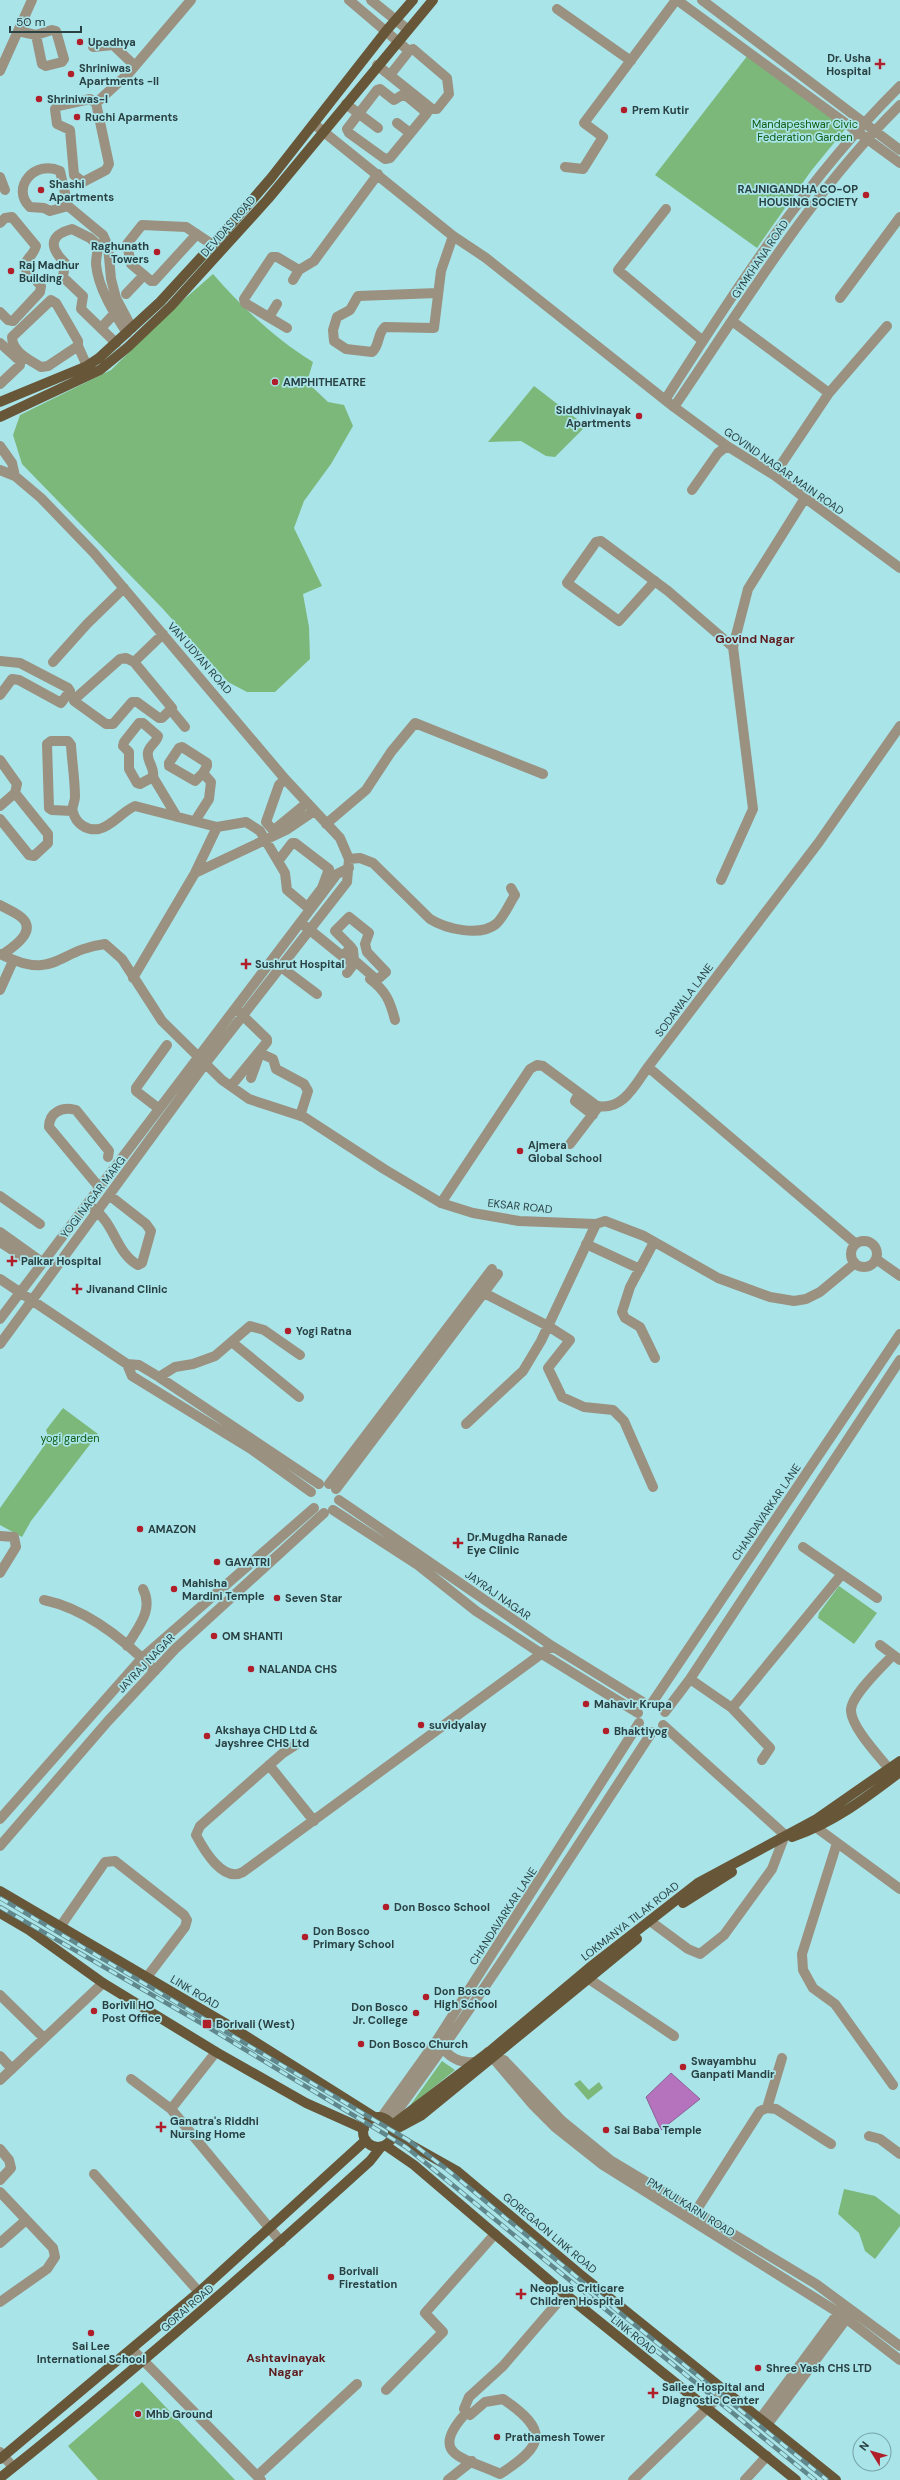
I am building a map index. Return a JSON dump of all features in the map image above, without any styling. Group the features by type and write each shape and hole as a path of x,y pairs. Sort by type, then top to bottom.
{"main road":[{"name":"DEVIDAS ROAD","path":"2,401 87,366 130,330 172,289 213,245 314,124 386,31 414,0"},
{"name":"DEVIDAS ROAD","path":"0,417 100,370 128,347 212,263 432,0"},
{"name":"LOKMANYA TILAK ROAD","path":"387,2125 422,2115 584,1976 653,1923 698,1883 784,1838 816,1824 895,1771 900,1761"},
{"name":"LINK ROAD","path":"0,1891 147,1977 387,2125"},
{"path":"0,1913 29,1930 103,1983 216,2052 306,2102 364,2129"},
{"name":"LOKMANYA TILAK ROAD","path":"387,2125 474,2062 493,2053"},
{"path":"366,2140 364,2129 368,2122 387,2125"},
{"name":"GORAI ROAD","path":"0,2478 143,2362 281,2242 370,2161 383,2146 387,2125"},
{"name":"GOREGAON LINK ROAD","path":"387,2125 457,2171 836,2480"},
{"name":"LINK ROAD","path":"366,2140 372,2146 383,2146 414,2165 565,2294 707,2410 796,2480"},
{"name":"GORAI ROAD","path":"1,2456 132,2349 198,2292 366,2140"}],"street":[{"path":"0,71 32,0"},
{"path":"96,103 135,66 191,0"},
{"path":"349,0 409,51"},
{"path":"371,0 407,29"},
{"path":"565,166 584,169 603,137 584,123 677,0 900,163"},
{"path":"702,0 900,150"},
{"path":"557,9 631,61"},
{"path":"18,31 36,35"},
{"path":"93,47 113,44 135,66"},
{"path":"377,65 432,109 437,109 449,94 447,78 413,49 409,51 390,75"},
{"name":"GYMKHANA ROAD","path":"665,400 703,341 799,202 863,122 900,86"},
{"path":"380,89 394,100 404,94 427,113 390,158 385,159 349,133 347,129 359,114 377,90 380,89"},
{"path":"90,99 96,103 109,164 106,170 83,182 74,175 70,130 57,124 55,109 58,106 90,99"},
{"path":"346,104 378,128"},
{"name":"GYMKHANA ROAD","path":"674,407 818,197 866,139 900,105"},
{"path":"396,123 410,133"},
{"name":"GOVIND NAGAR MAIN ROAD","path":"314,124 324,130 453,236 486,258 674,407 727,446 774,475 900,568"},
{"path":"68,206 50,211 44,208 30,207 22,191 23,185 39,168 50,166 60,171 68,206 103,235 108,246 111,279 116,298 130,330"},
{"path":"292,280 299,270 320,254 378,174"},
{"path":"0,177 5,190"},
{"path":"666,209 618,270 703,341"},
{"path":"0,222 5,218 12,217 36,246 35,252 25,262 24,267 41,286 40,292 13,321 8,320 0,312"},
{"path":"840,298 900,217"},
{"path":"197,234 154,281 131,264 127,252 127,244 142,225 186,227 197,234 213,245"},
{"path":"116,343 81,309 83,296 63,277 65,263 54,253 53,247 55,238 59,232 72,229 90,238 98,245 97,268 115,313 130,330"},
{"path":"437,293 358,296 350,310 336,316 333,330 334,340 346,349 372,352 376,349 382,330 385,327 434,328 437,293 441,271 453,236"},
{"path":"287,328 245,302 244,299 265,265 272,257 277,257 299,270"},
{"path":"126,294 144,275"},
{"path":"78,346 52,364 41,367 14,346 12,337 51,300 56,303 78,341 78,346 87,366"},
{"path":"269,317 277,304"},
{"path":"101,328 115,313"},
{"path":"732,321 829,393"},
{"path":"774,475 829,393 887,326"},
{"path":"0,343 20,361 20,364 0,384"},
{"path":"52,364 62,377"},
{"path":"0,390 2,401"},
{"path":"692,490 718,453 727,446"},
{"name":"VAN UDYAN ROAD","path":"1,451 12,463 15,476"},
{"name":"VAN UDYAN ROAD","path":"0,470 15,476 46,503 94,553 285,779 340,838 349,864"},
{"path":"721,880 753,808 733,647 748,589 805,498"},
{"path":"655,581 619,621 567,583 599,541 655,581 733,647"},
{"path":"54,662 87,624 124,588"},
{"path":"134,662 163,634"},
{"path":"171,710 158,718 138,702 132,702 113,724 106,724 74,701 120,659 126,658 134,662 172,708 171,710 185,727"},
{"path":"0,661 20,663 62,685 70,691 62,703 19,680 12,679 0,695"},
{"path":"153,777 137,783 129,769 129,752 123,746 124,742 139,723 142,723 158,736 148,751 155,771 153,777 177,817"},
{"path":"326,824 366,790 395,746 415,723 543,774"},
{"name":"SODAWALA LANE","path":"596,1110 620,1103 818,842 900,726"},
{"path":"72,811 52,810 48,808 48,744 51,741 68,741 71,745 75,799 72,811 77,821 89,828 100,829 126,809 135,806 217,827 246,822 260,831 279,860 285,872 287,890 306,906 309,905 322,888 329,868 295,843 292,844 279,860"},
{"path":"0,760 15,779 17,784 15,793 0,806"},
{"path":"195,821 209,799 210,782 203,772"},
{"path":"284,826 272,829 266,819 279,786 285,779"},
{"path":"0,819 30,855 34,856 48,843 48,834 15,793"},
{"path":"296,817 303,806"},
{"path":"195,873 266,839 296,817 314,810"},
{"path":"133,978 195,873 217,827"},
{"path":"198,1055 337,874 349,864 360,858 373,863 430,920 442,926 484,931 496,924 515,895 511,888"},
{"path":"205,1064 244,1016 347,882 349,864"},
{"path":"0,905 24,920 26,925 24,935 18,944 1,954"},
{"path":"349,917 369,933 370,936 365,944 367,952 386,970 379,980 354,960 354,950 351,947 335,931 349,917"},
{"path":"300,922 343,956 351,969 383,989 389,998 395,1020"},
{"name":"EKSAR ROAD","path":"1,954 13,961 38,966 57,963 90,946 105,944 122,959 162,1021 198,1055 205,1064 231,1086 250,1099 300,1116 441,1203 473,1213 519,1221 596,1224 606,1221 654,1242 718,1278 743,1289 770,1297 794,1301 806,1299 820,1292 855,1263"},
{"path":"343,956 351,947"},
{"path":"0,990 13,961"},
{"path":"281,967 317,994"},
{"path":"231,1086 267,1042 267,1039 235,1008"},
{"path":"163,1122 156,1111 136,1091 136,1088 167,1046"},
{"path":"251,1078 259,1056 262,1054 274,1059 276,1069 304,1084 308,1091 300,1116"},
{"name":"YOGI NAGAR MARG","path":"0,1319 198,1055"},
{"name":"YOGI NAGAR MARG","path":"0,1342 205,1064"},
{"path":"441,1203 530,1069 537,1065 543,1066 579,1099 596,1110 570,1144"},
{"path":"648,1067 856,1244"},
{"path":"99,1187 49,1127 51,1117 58,1111 69,1108 76,1110 109,1151 108,1157"},
{"path":"120,1158 131,1166"},
{"path":"86,1203 97,1211 114,1231 122,1251 138,1265 142,1263 151,1231 146,1224 109,1195"},
{"path":"0,1196 40,1224"},
{"path":"466,1424 523,1371 548,1326 596,1224"},
{"path":"0,1232 40,1264"},
{"path":"58,1240 69,1249"},
{"path":"864,1241 872,1244 877,1251 876,1260 866,1267 855,1263 852,1255 856,1244 864,1241"},
{"path":"0,1242 40,1264"},
{"path":"654,1242 630,1287 622,1312 625,1318 640,1327 655,1358"},
{"path":"586,1244 640,1269"},
{"path":"876,1260 900,1276"},
{"path":"311,1492 328,1485 361,1448 471,1303 495,1272 484,1293 471,1303"},
{"path":"0,1280 127,1364 139,1365 159,1377 249,1442 311,1492"},
{"path":"484,1293 548,1326 570,1340 548,1368 562,1397 584,1407 613,1410 624,1421 653,1487"},
{"path":"159,1377 175,1367 192,1364 215,1356 233,1343 243,1330 250,1326 256,1326 300,1355"},
{"name":"CHANDAVARKAR LANE","path":"649,1704 900,1334"},
{"path":"233,1343 299,1397"},
{"path":"387,2125 443,2049 652,1732 663,1725 665,1712 690,1679 900,1360"},
{"path":"127,1364 132,1376 328,1485 339,1500 328,1512 314,1508 310,1504 311,1492"},
{"name":"JAYRAJ NAGAR","path":"339,1500 384,1530 440,1582 476,1611 606,1694 639,1718"},
{"name":"JAYRAJ NAGAR","path":"0,1819 142,1658 314,1508"},
{"name":"JAYRAJ NAGAR","path":"0,1846 108,1721 175,1649 328,1512 376,1540 410,1555 446,1574 552,1646 613,1684 649,1704"},
{"path":"376,1540 384,1530"},
{"path":"0,1536 14,1537 16,1547 0,1573"},
{"path":"803,1546 877,1598"},
{"path":"440,1582 446,1574"},
{"path":"732,1708 842,1574"},
{"path":"127,1646 148,1609 147,1597 143,1589"},
{"path":"44,1600 64,1604 81,1614 127,1646 142,1658 154,1671"},
{"path":"476,1611 484,1601"},
{"path":"880,1645 897,1658 855,1698 851,1710 855,1723 895,1771"},
{"path":"297,1744 269,1764 200,1826 196,1835 214,1861 223,1870 230,1874 237,1875 314,1821 552,1646"},
{"path":"574,1674 581,1664"},
{"path":"690,1679 732,1708 770,1748 762,1760"},
{"path":"606,1694 613,1684"},
{"path":"652,1732 642,1728 639,1718 649,1704 662,1707 665,1712"},
{"name":"CHANDAVARKAR LANE","path":"387,2125 437,2040 639,1718"},
{"path":"653,1923 688,1949 700,1954 724,1935 772,1869 784,1838 663,1725"},
{"path":"269,1764 314,1821"},
{"path":"816,1824 837,1843 900,1889"},
{"path":"837,1843 802,1954 803,1970 813,1988 835,2004 893,2085"},
{"path":"60,1926 105,1862 115,1861 184,1915 187,1920 185,1927 147,1977"},
{"path":"584,1976 674,2036"},
{"path":"0,2080 103,1983"},
{"path":"0,1995 44,2038"},
{"path":"437,2040 443,2049 454,2059 462,2062 474,2062"},
{"path":"171,2109 216,2052"},
{"name":"PM KULKARNI ROAD","path":"493,2053 562,2121 610,2160 843,2316 900,2360"},
{"path":"0,2056 12,2069"},
{"path":"767,2108 782,2058"},
{"path":"131,2079 171,2109 281,2242"},
{"path":"692,2216 760,2111 767,2108 781,2113 831,2144"},
{"path":"869,2136 880,2139 900,2154"},
{"path":"0,2149 9,2160 11,2168 0,2180"},
{"path":"94,2174 198,2292"},
{"path":"0,2192 53,2248 55,2257 47,2269 0,2302"},
{"name":"PM KULKARNI ROAD","path":"692,2216 816,2284 900,2346"},
{"path":"0,2243 26,2220"},
{"path":"386,2390 443,2332 425,2313 495,2234"},
{"path":"466,2413 464,2408 470,2397 503,2366 565,2294"},
{"path":"764,2422 849,2307"},
{"path":"132,2349 143,2362 259,2478 357,2384"},
{"path":"633,2480 725,2391"},
{"path":"503,2399 519,2410 532,2423 536,2431 536,2437 525,2458 500,2474 472,2461 461,2458 451,2450 448,2439 452,2428 466,2413 470,2415 486,2402 503,2399"},
{"path":"1,2456 13,2467"},
{"path":"745,2480 767,2456"},
{"path":"448,2480 472,2461"}],"green space":[{"name":"Mandapeshwar Civic Federation Garden","path":"748,55 847,127 811,171 757,248 655,175"},
{"path":"213,274 272,333 313,362 307,382 328,402 344,405 353,426 331,464 304,501 294,528 322,586 303,594 309,627 310,659 275,692 247,692 228,682 163,609 22,464 13,435 20,415 111,370 173,309"},
{"path":"534,386 586,426 555,457 546,456 521,441 488,442"},
{"name":"yogi garden","path":"63,1408 98,1434 31,1521 22,1537 0,1525 0,1508 49,1439 46,1430"},
{"path":"839,1586 877,1613 854,1644 818,1618 819,1613"},
{"path":"442,2061 455,2070 409,2107"},
{"path":"580,2080 589,2090 599,2082 603,2088 588,2100 574,2084"},
{"path":"844,2189 875,2196 900,2215 900,2226 875,2259 865,2251 859,2233 838,2214"},
{"name":"Mhb Ground","path":"142,2382 235,2480 98,2480 68,2446"}],"shaded area":[{"path":"671,2073 700,2099 661,2130 646,2097"}],"railway":[{"path":"0,1898 408,2140 449,2171 625,2317 827,2480"},
{"path":"0,1907 206,2026 406,2147 815,2480"}],"place":[{"name":"Upadhya","path":"80,42"},
{"name":"Dr. Usha Hospital","path":"880,64"},
{"name":"Shriniwas Apartments -II","path":"71,74"},
{"name":"Shriniwas-I","path":"39,99"},
{"name":"Prem Kutir","path":"624,110"},
{"name":"Ruchi Aparments","path":"77,117"},
{"name":"Shashi Apartments","path":"41,190"},
{"name":"RAJNIGANDHA CO-OP HOUSING SOCIETY","path":"866,195"},
{"name":"Raghunath Towers","path":"157,252"},
{"name":"Raj Madhur Building","path":"11,271"},
{"name":"AMPHITHEATRE","path":"275,382"},
{"name":"Siddhivinayak Apartments","path":"639,416"},
{"name":"Sushrut Hospital","path":"246,964"},
{"name":"Ajmera Global School","path":"520,1151"},
{"name":"Palkar Hospital","path":"12,1261"},
{"name":"Jivanand Clinic","path":"77,1289"},
{"name":"Yogi Ratna","path":"288,1331"},
{"name":"AMAZON","path":"140,1529"},
{"name":"Dr.Mugdha Ranade Eye Clinic","path":"458,1543"},
{"name":"GAYATRI","path":"217,1562"},
{"name":"Mahisha Mardini Temple","path":"174,1589"},
{"name":"Seven Star","path":"277,1598"},
{"name":"OM SHANTI","path":"214,1636"},
{"name":"NALANDA CHS","path":"251,1669"},
{"name":"Mahavir Krupa","path":"586,1704"},
{"name":"suvidyalay","path":"421,1725"},
{"name":"Bhaktiyog","path":"606,1731"},
{"name":"Akshaya CHD Ltd & Jayshree CHS Ltd","path":"207,1736"},
{"name":"Don Bosco School","path":"386,1907"},
{"name":"Don Bosco Primary School","path":"305,1937"},
{"name":"Don Bosco High School","path":"426,1997"},
{"name":"Borivli HO Post Office","path":"94,2011"},
{"name":"Don Bosco Jr. College","path":"416,2013"},
{"name":"Borivali (West)","path":"207,2024"},
{"name":"Don Bosco Church","path":"361,2044"},
{"name":"Swayambhu Ganpati Mandir","path":"683,2067"},
{"name":"Ganatra's Riddhi Nursing Home","path":"161,2127"},
{"name":"Sai Baba Temple","path":"606,2130"},
{"name":"Borivali Firestation","path":"331,2277"},
{"name":"Neoplus Criticare Children Hospital","path":"521,2294"},
{"name":"Sai Lee International School","path":"91,2333"},
{"name":"Shree Yash CHS LTD","path":"758,2368"},
{"name":"Sailee Hospital and Diagnostic Center","path":"653,2393"},
{"name":"Mhb Ground","path":"138,2414"},
{"name":"Prathamesh Tower","path":"497,2437"}],"district":[{"name":"Govind Nagar","path":"755,639"},
{"name":"Ashtavinayak Nagar","path":"286,2365"}]}
